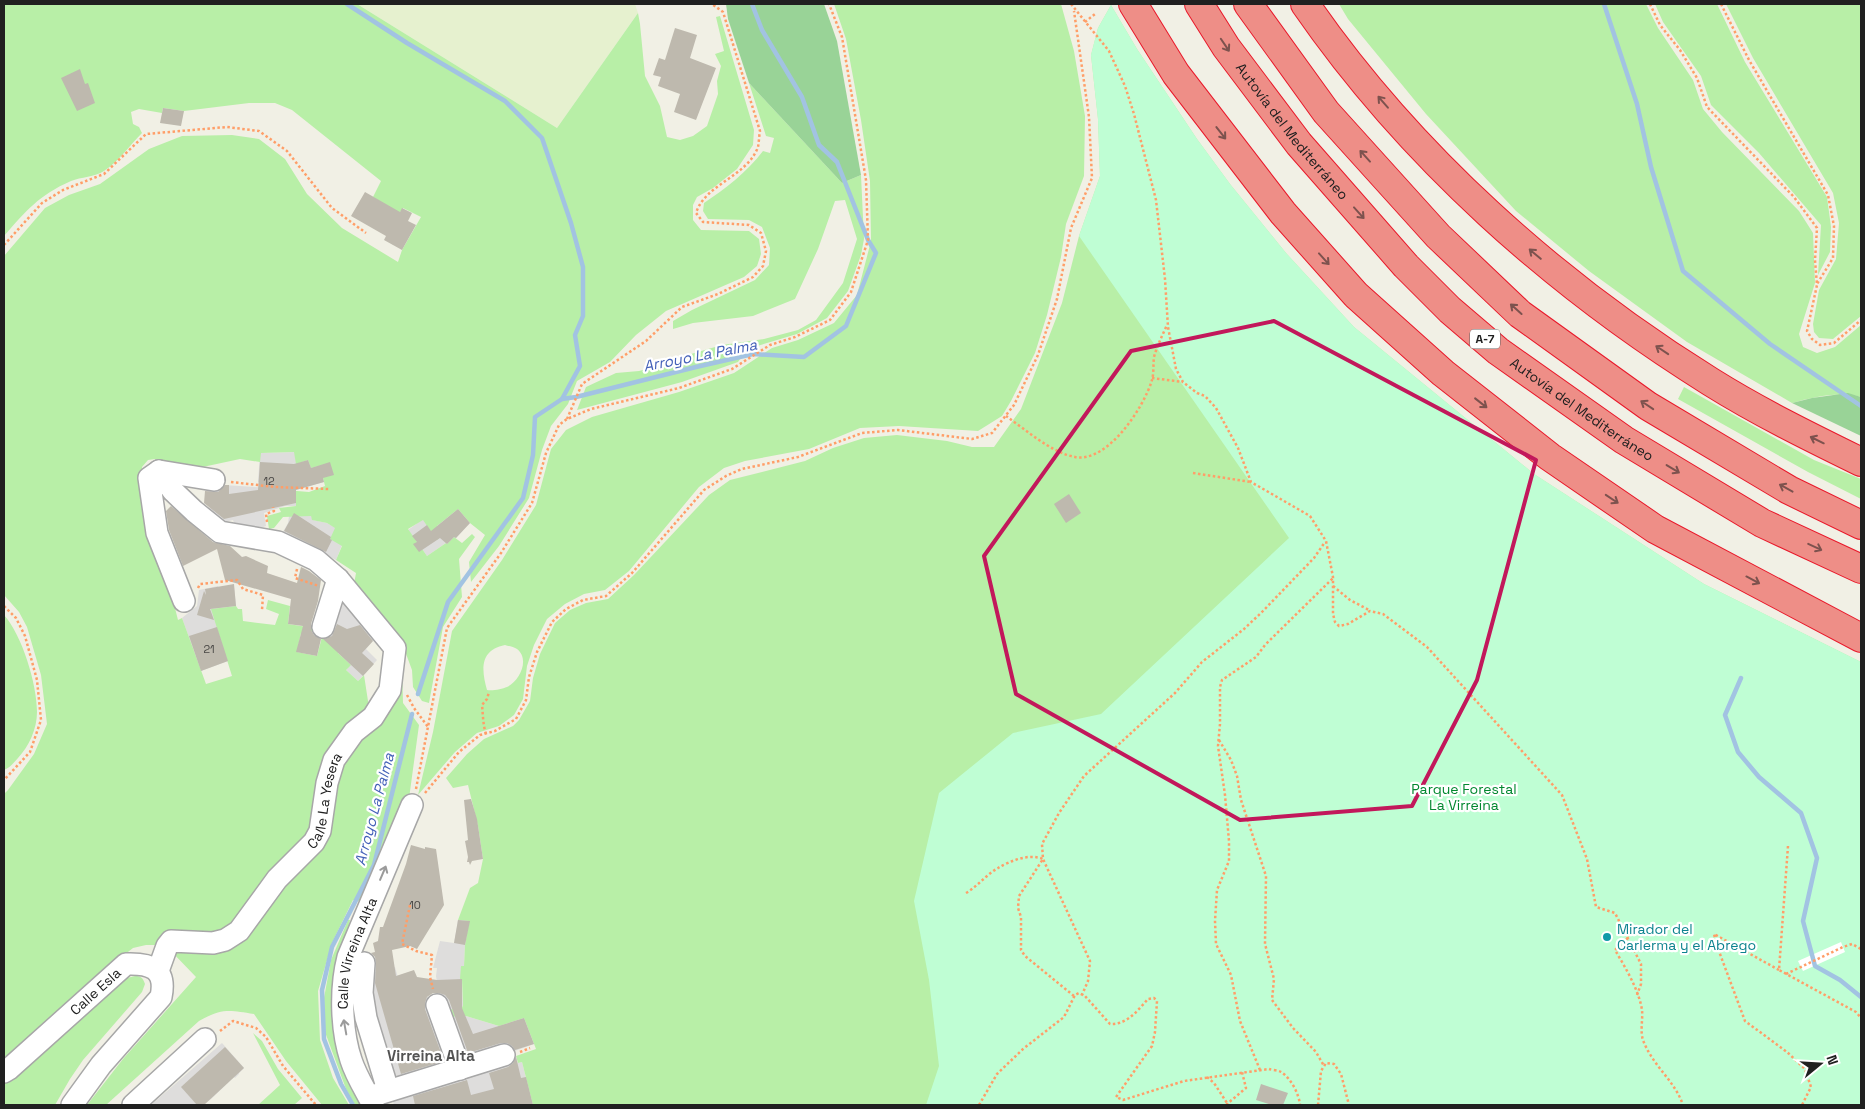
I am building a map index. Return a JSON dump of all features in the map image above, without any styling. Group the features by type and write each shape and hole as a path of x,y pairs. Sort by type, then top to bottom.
{"highway":[{"path":"1133,4 1176,74 1193,93"},
{"path":"1142,4 1193,93 1214,124 1283,213 1356,295 1443,373 1550,457 1656,529 1861,638"},
{"name":"Autovía del Mediterráneo","path":"1199,4 1226,47 1305,151 1406,266 1450,310 1498,351 1624,440 1762,523 1861,569"},
{"path":"1248,4 1326,112 1438,236 1520,314 1648,406 1789,490 1861,525"},
{"path":"1306,4 1363,80 1417,142 1472,197 1533,253 1601,307 1661,350 1787,426 1861,462"}],"street":[{"path":"184,601 157,533 149,478 159,472 214,480"},
{"name":"Calle La Yesera","path":"158,972 167,946 172,941 213,943 225,940 239,931 277,879 314,842 320,831 327,783 334,760 354,732 373,717 390,690 395,648 316,560 278,542 220,532 194,512 172,491 159,472"},
{"path":"323,627 336,584"},
{"name":"Calle Virreina Alta","path":"377,1097 351,1060 342,1013 344,972 351,949 412,805"},
{"path":"364,963 362,993 366,1018 375,1050 377,1097 504,1055"},
{"name":"Calle Esla","path":"4,1072 126,964 144,964 158,972"},
{"path":"72,1105 101,1065 161,996 163,985 158,972"},
{"path":"437,1005 460,1069"},
{"path":"132,1105 205,1039"},
{"path":"351,1060 375,1050"}],"path":[{"path":"567,420 582,384 646,341 682,307 718,294 753,277 763,266 766,251 761,233 749,225 703,222 696,213 699,204 732,178 747,163 758,147 760,131 723,12 712,4"},
{"path":"412,805 447,628 501,553 532,503 546,453 560,426 567,420 591,409 679,388 732,369 770,345 795,337 830,320 850,292 868,240 866,180 842,37 829,4"},
{"path":"1071,4 1109,51 1126,86 1156,200 1168,324 1176,369 1183,382 1197,393 1205,396 1216,408 1238,448 1252,482"},
{"path":"1650,4 1660,25 1680,50 1697,78 1707,108 1794,197 1817,228 1815,260 1817,285"},
{"path":"1721,4 1749,60 1828,195 1834,226 1833,258 1817,285 1806,331 1820,345 1834,343 1861,320"},
{"path":"412,805 423,796 459,752 480,735 486,734 516,719 526,700 529,677 537,652 552,622 566,610 583,600 606,596 638,567 704,490 726,476 742,469 798,457 862,433 898,430 972,439 992,433 1014,405 1038,355 1056,299 1071,228 1092,178 1089,117 1074,9"},
{"path":"1084,22 1094,14"},
{"path":"4,245 42,203 63,190 104,174 146,134 227,127 259,131 287,151 332,208 366,233"},
{"path":"1006,416 1057,450 1075,457 1086,457 1106,448 1120,434 1147,394 1152,378 1154,358 1160,338 1168,324"},
{"path":"1152,378 1183,382"},
{"path":"1192,474 1252,482 1310,516 1326,541 1333,577 1333,614 1335,622 1339,626 1348,624 1370,611"},
{"path":"214,480 275,487 329,489"},
{"path":"1082,995 1088,981 1090,961 1043,859 1042,844 1059,813 1084,776 1174,693 1202,662 1244,629 1262,612 1314,558 1326,541"},
{"path":"297,571 295,578 308,583 336,584"},
{"path":"1260,1070 1240,1021 1231,975 1216,944 1214,921 1217,890 1229,861 1229,841 1218,753 1220,687 1222,680 1256,657 1265,645 1333,577"},
{"path":"184,601 193,600 200,584 237,580 243,589 263,595 262,610"},
{"path":"1333,586 1350,600 1370,611 1383,614 1426,647 1562,794 1587,859 1596,907 1615,913 1641,964 1641,984 1637,995"},
{"path":"4,606 16,618 25,636 38,680 41,720 30,752 4,780"},
{"path":"486,734 483,725 485,719 482,705 487,699 489,692"},
{"path":"1218,739 1231,760 1237,776 1242,800 1266,876 1265,944 1274,979 1272,1000 1293,1028 1316,1052 1324,1066"},
{"path":"1779,970 1788,846"},
{"path":"966,893 997,868 1026,857 1038,856 1043,859"},
{"path":"1043,859 1020,896 1018,908 1021,917 1021,950 1025,956 1074,996"},
{"path":"410,905 402,944 416,952 432,955 430,977 437,1005"},
{"path":"1802,1105 1811,1087 1805,1069 1787,1052 1746,1022 1714,934 1856,1012 1861,1018"},
{"path":"1628,938 1615,950 1632,981 1642,1008 1642,1038 1651,1057 1668,1077 1683,1105"},
{"path":"1786,974 1843,947 1852,944 1861,949"},
{"path":"979,1105 998,1074 1023,1049 1064,1017 1074,996 1079,993 1110,1024 1116,1025 1138,1011 1148,999 1154,998 1156,1001 1155,1032 1152,1046 1116,1097 1123,1100 1184,1081 1207,1076 1269,1069 1281,1072 1291,1082 1300,1099 1300,1105"},
{"path":"205,1039 216,1034 233,1021 256,1028 266,1037 283,1066 316,1105"},
{"path":"1318,1105 1321,1071 1326,1064 1334,1064 1341,1074 1349,1105"},
{"path":"1207,1076 1214,1083 1228,1105 1246,1088 1242,1072"}],"highlighted area":[{"path":"1274,321 1536,460 1477,680 1412,806 1240,820 1016,694 984,556 1131,351"}],"shaded area":[{"path":"295,452 299,462 308,460 330,462 334,475 323,478 324,482 306,487 281,486 281,483 258,482 260,453"},
{"path":"206,484 272,488 296,501 296,506 285,506 264,513 266,526 255,530 237,530 233,520 220,523 214,521 205,495"},
{"path":"458,509 470,523 456,538 427,556 408,530 423,519 437,539 437,526"},
{"path":"289,516 311,516 313,520 327,523 336,528 342,545 336,560 283,532 288,523"},
{"path":"218,586 219,588 234,587 236,606 212,609 228,661 201,671 182,618 197,606 199,590"},
{"path":"342,596 376,637 366,649 377,660 358,681 346,670 350,665 327,638"},
{"path":"458,920 470,921 465,945 464,966 461,966 463,1005 461,1010 448,1009 449,1001 440,1000 436,976 437,968 433,968 440,941 454,943"},
{"path":"395,967 400,985 426,994 434,1010 452,1063 391,1081 367,974"},
{"path":"466,1016 499,1026 524,1018 534,1044 512,1052 466,1061 449,1017"},
{"path":"222,1043 244,1068 211,1099 202,1105 151,1105"},
{"path":"516,1056 518,1063 522,1062 533,1105 475,1105 471,1096 450,1102 451,1105 394,1105 391,1096 506,1066 505,1059"}],"green space":[{"path":"4,4 357,4 557,128 638,13 645,76 660,106 667,137 680,140 693,136 707,126 718,94 717,81 721,66 715,54 724,51 716,17 720,16 754,130 753,145 737,169 713,188 697,197 693,205 693,220 701,230 749,231 759,239 761,254 757,266 744,277 666,311 636,335 610,362 577,381 568,404 551,426 542,450 529,498 499,546 471,582 469,562 485,535 470,523 458,509 437,526 443,534 437,540 423,520 408,529 427,556 447,544 454,537 462,543 472,534 475,537 459,559 462,597 443,627 429,703 422,701 413,687 412,670 402,643 354,584 356,573 336,560 342,546 330,539 335,528 327,523 312,520 311,516 283,517 274,528 269,529 267,516 281,512 279,508 296,506 296,501 285,490 309,492 325,486 323,478 330,463 311,468 308,460 296,464 294,452 261,453 260,462 240,459 198,468 155,459 148,460 142,467 143,482 178,620 182,618 206,684 232,676 211,609 236,606 238,609 242,609 243,621 275,625 279,614 266,609 268,600 290,606 288,624 314,628 316,631 301,633 297,652 317,656 322,637 344,648 338,653 351,665 346,670 358,681 364,675 370,714 349,731 314,833 224,935 133,948 109,967 11,1055 4,1059 4,794 34,754 47,724 41,675 27,627 19,612 4,595 4,256 45,208 69,195 100,184 149,149 182,136 232,135 259,139 285,159 307,194 342,228 398,262 402,250 421,217 403,208 398,215 373,197 381,181 292,110 275,103 249,103 184,111 163,108 162,113 139,109 131,112 133,124 139,127 142,133 114,163 100,173 71,181 50,192 26,211 4,236"},
{"path":"357,4 635,4 638,13 557,128"},
{"path":"726,4 824,4 837,41 861,175 842,183 749,83 728,19"},
{"path":"834,4 1061,4 1074,51 1085,116 1084,176 1066,224 1061,257 1047,315 1035,353 1011,401 1002,416 978,431 899,426 860,428 809,449 745,461 724,468 699,487 629,571 605,590 584,594 565,604 547,619 534,645 527,666 523,699 514,715 499,726 477,733 455,752 418,795 433,732 452,631 502,560 536,505 551,449 566,430 592,417 679,392 734,373 772,348 798,340 834,323 857,295 871,241 870,181 846,39","holes":["505,645 516,648 521,653 523,658 522,670 516,680 507,687 487,690 483,668 484,662 491,651"]},
{"path":"1339,4 1646,4 1658,28 1693,80 1703,109 1722,132 1799,211 1813,233 1815,283 1799,334 1803,347 1817,353 1835,347 1861,325 1861,397 1835,395 1792,403 1687,342 1589,271 1516,211 1426,114 1348,19"},
{"path":"1655,4 1717,4 1745,62 1827,197 1831,227 1830,252 1818,275 1821,225 1759,153 1711,105 1701,76 1663,22"},
{"path":"1726,4 1861,4 1861,316 1833,339 1819,338 1814,332 1813,324 1819,290 1836,259 1839,223 1833,193 1753,58"},
{"path":"1111,5 1137,49 1197,139 1230,184 1286,253 1354,327 1534,474 1704,584 1861,662 1542,1105 533,1105 522,1062 518,1063 516,1056 536,1049 524,1018 499,1026 466,1016 449,1017 448,1009 461,1010 463,1005 462,980 460,979 461,966 464,966 469,921 458,920 470,888 478,883 483,859 478,826 468,785 453,788 446,778 467,754 484,739 513,726 519,720 530,701 533,678 540,654 555,623 570,610 586,603 608,599 634,575 709,495 730,480 805,461 833,448 864,438 897,435 947,441 972,447 994,447 1021,409 1062,303 1079,236 1100,176 1098,119 1091,55 1098,28"},
{"name":"Parque Forestal La Virreina","path":"1111,5 1137,49 1197,139 1230,184 1286,253 1354,327 1534,474 1704,584 1861,662 1861,1105 926,1105 939,1066 929,980 914,901 939,793 1013,733 1101,714 1289,538 1079,236 1100,176 1098,119 1091,55 1098,28"},
{"path":"749,83 842,183 861,175 864,239 861,255 848,291 827,318 797,334 747,349 738,362 682,382 577,410 586,387 616,373 639,371 683,359 691,354 722,345 764,339 798,330 816,320 843,283 857,239 845,200 835,201 818,249 795,299 753,316 693,323 673,329 673,321 755,280 769,265 770,248 762,227 749,220 708,219 703,211 704,203 735,180 763,151 770,153 774,138 766,136"},
{"path":"1684,387 1814,460 1861,479 1861,499 1808,472 1678,399"},
{"path":"1848,393 1861,397 1861,436 1792,403 1812,398"},
{"path":"4,615 17,635 27,661 34,688 37,712 36,725 29,743 18,758 4,770"},
{"path":"402,665 403,703 419,725 408,806 360,901 353,900 332,943 318,991 320,1040 333,1078 349,1105 322,1105 286,1061 254,1014 226,1011 199,1021 106,1105 87,1105 123,1059 196,977 169,949 207,949 299,864 333,781"},
{"path":"348,920 350,920 346,945 341,945 334,971 331,1013 338,1053 364,1105 355,1105 346,1089 325,1032 324,998 331,960"},
{"path":"135,976 143,979 145,984 142,992 83,1060 55,1105 4,1105 4,1081 120,983 127,978"},
{"path":"253,1033 262,1041 278,1069 302,1098 294,1105 258,1105 280,1085"}],"pier":[{"path":"1841,942 1845,952 1803,971 1798,961"}],"building":[{"path":"675,28 697,35 690,58 716,68 696,120 674,112 680,94 658,86 661,77 653,75 659,58 665,60"},
{"path":"80,69 85,84 88,83 95,103 77,111 61,78"},
{"path":"163,108 184,111 181,126 160,123"},
{"path":"365,192 400,212 402,208 412,213 408,221 416,225 402,250 384,240 386,236 351,216"},
{"path":"308,460 311,468 330,462 334,475 323,478 324,482 296,490 296,503 224,519 204,503 205,491 218,492 225,485 229,485 229,494 258,490 260,462 294,464"},
{"path":"1069,494 1081,513 1066,523 1054,504"},
{"path":"171,506 213,542 230,546 242,557 246,556 268,566 267,573 297,583 301,567 321,580 318,601 311,624 311,630 314,635 321,639 317,656 296,652 303,626 288,624 291,599 225,580 217,549 183,566 169,530 166,511"},
{"path":"458,509 470,523 456,538 454,537 447,544 440,538 419,552 413,544 417,542 412,536 427,525 431,531"},
{"path":"294,513 331,537 330,539 332,540 326,552 284,531"},
{"path":"234,584 236,606 210,609 214,620 197,615 204,591 206,595 205,589"},
{"path":"337,624 347,629 360,625 373,641 362,653 374,664 363,676 323,639 332,636"},
{"path":"217,627 228,661 201,671 189,636"},
{"path":"471,799 477,819 483,859 472,861 470,865 467,862 465,841 468,840 464,800"},
{"path":"411,845 425,849 425,847 436,849 444,905 417,949 410,946 392,950 396,976 414,970 417,977 437,980 462,979 462,1008 473,1034 524,1018 534,1044 515,1050 507,1043 501,1043 468,1053 449,1000 445,995 433,993 427,997 425,1009 444,1061 401,1074 375,983 376,963 375,957 371,953 375,952 373,943 378,941 380,927 383,927"},
{"path":"458,920 470,921 465,945 454,943"},
{"path":"225,1047 244,1068 204,1105 197,1105 181,1087"},
{"path":"516,1057 521,1078 526,1077 533,1105 415,1105 413,1096 467,1080 471,1095 494,1089 489,1073 508,1067"},
{"path":"1261,1084 1288,1093 1283,1105 1272,1105 1256,1100"}],"waterway":[{"path":"347,4 407,43 505,101 542,138 571,223 583,267 583,316 575,335 580,366 562,399"},
{"name":"Arroyo La Palma","path":"418,694 448,602 523,498 533,455 535,417 562,399 753,354 804,357 846,326 876,253 868,240 837,162 819,145 802,97 762,30 752,4"},
{"path":"1604,4 1637,104 1651,167 1683,271 1770,344 1861,406"},
{"path":"1741,678 1725,715 1738,752 1759,777 1801,813 1817,858 1803,921 1815,966 1840,980 1861,997"},
{"name":"Arroyo La Palma","path":"353,1105 341,1084 324,1039 322,990 332,947 374,865 412,714"}],"place":[{"name":"Mirador del Carlerma y el Abrego","path":"1607,937"}],"district":[{"name":"Virreina Alta","path":"431,1055"}]}
